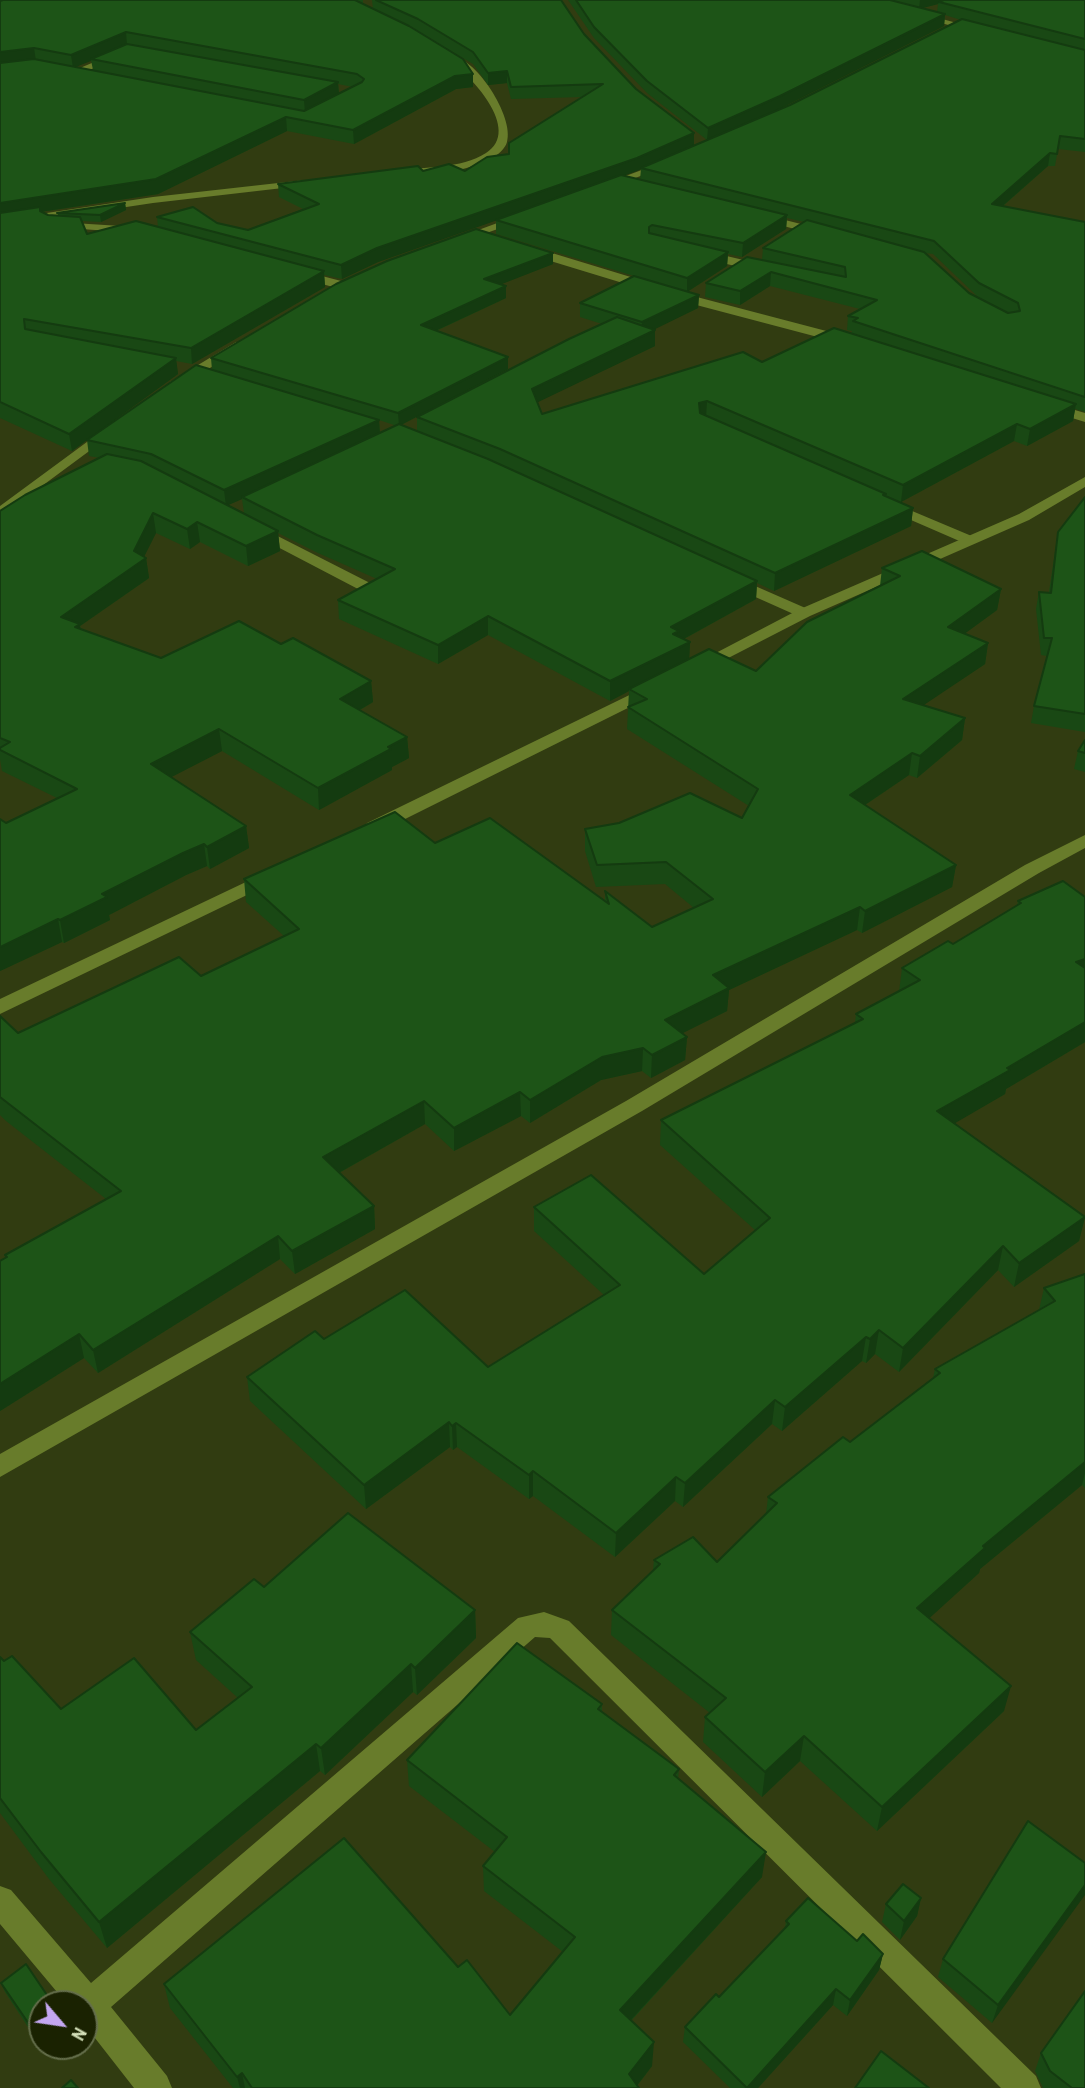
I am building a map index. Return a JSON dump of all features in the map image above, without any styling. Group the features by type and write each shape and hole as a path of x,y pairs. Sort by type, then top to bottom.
{"street":[{"path":"862,0 985,32"},
{"path":"919,15 932,10"},
{"path":"937,36 959,25"},
{"path":"386,174 482,160 504,144 506,135 503,119 469,68 436,48"},
{"path":"74,74 127,51"},
{"path":"0,71 36,67 88,77"},
{"path":"591,191 642,175 680,158"},
{"path":"3,222 153,200 317,181"},
{"path":"616,182 643,188"},
{"path":"441,246 540,210"},
{"path":"750,214 841,237"},
{"path":"3,222 150,233"},
{"path":"783,239 803,227"},
{"path":"476,233 863,345"},
{"path":"738,267 764,251"},
{"path":"693,252 738,267 784,273"},
{"path":"290,271 346,283 329,292"},
{"path":"171,386 185,370 248,339"},
{"path":"185,370 218,379"},
{"path":"1033,402 1085,418"},
{"path":"0,513 120,422"},
{"path":"72,458 94,463"},
{"path":"358,834 804,614 1024,517 1085,481"},
{"path":"869,496 969,540"},
{"path":"237,521 364,586"},
{"path":"717,574 804,614"},
{"path":"0,1467 634,1106 1032,869 1085,841"},
{"path":"0,1007 284,870"},
{"path":"98,1997 528,1626 544,1624 559,1629 1024,2088"},
{"path":"0,1901 76,1990"},
{"path":"98,2016 155,2088"}],"building":[{"path":"355,0 409,26 463,59 473,74 455,76 353,130 286,117 156,179 0,203 0,63 34,59 304,111 364,79 357,74 126,32 71,55 34,48 0,52 0,1"},
{"path":"376,0 561,0 584,34 636,89 694,133 637,158 377,248 341,265 157,217 193,207 217,223 248,230 319,204 278,184 418,166 423,171 449,164 465,171 487,157 509,154 509,143 603,84 511,87 507,71 488,73 473,52 418,19"},
{"path":"576,0 890,0 945,14 780,96 708,128 647,81 594,27"},
{"path":"1085,0 1085,39 939,2"},
{"path":"962,19 1085,50 1085,139 1060,136 1057,154 1050,153 992,204 1085,222 1085,397 853,321 858,318 848,316 877,300 771,272 740,291 706,283 747,257 846,277 845,267 763,248 807,220 924,252 969,293 1008,313 1020,311 1018,303 979,283 934,241 641,168 790,105"},
{"path":"127,44 338,82 304,100 91,59"},
{"path":"621,175 787,215 743,243 652,225 649,227 649,233 728,252 687,278 496,220"},
{"path":"125,203 100,215 57,213"},
{"path":"40,207 40,211 48,215 80,217 87,234 136,221 324,271 191,348 24,319 25,329 176,358 69,434 0,402 0,213"},
{"path":"476,229 553,253 484,279 506,286 421,325 508,357 398,413 211,358 336,284 387,261"},
{"path":"634,276 699,295 642,322 580,303"},
{"path":"617,317 655,330 532,389 542,414 743,352 762,362 834,328 1076,404 1030,429 1017,424 903,485 707,401 699,403 700,413 913,508 775,573 500,449 417,417"},
{"path":"196,365 379,420 224,490 151,454 87,440"},
{"path":"399,424 488,459 757,581 671,627 679,631 673,634 690,642 610,681 488,616 438,645 338,600 395,569 317,535 242,497"},
{"path":"107,454 141,461 278,531 246,546 197,522 187,529 153,513 134,551 146,558 61,617 80,624 75,627 161,658 239,621 281,644 293,638 371,681 340,699 407,737 388,747 391,749 318,788 219,729 151,764 246,826 207,847 204,844 183,853 102,894 107,897 0,947 0,819 6,823 77,789 0,750 10,742 0,738 0,511 25,495"},
{"path":"1085,497 1085,714 1034,706 1052,638 1044,638 1039,592 1051,593 1058,532"},
{"path":"922,551 1001,589 948,627 988,643 903,699 965,718 920,756 912,753 850,795 956,865 865,911 860,907 713,975 729,988 665,1020 687,1037 652,1055 643,1048 602,1057 530,1100 520,1092 454,1128 424,1101 323,1157 374,1206 292,1251 278,1236 93,1350 79,1334 0,1384 0,1261 7,1257 5,1255 121,1191 0,1097 0,1016 18,1033 179,957 201,976 299,929 244,879 395,812 435,843 490,818 609,904 605,891 652,927 713,899 666,862 597,865 585,829 619,823 690,793 742,818 758,789 628,707 647,699 629,689 709,649 756,671 807,622 900,576 882,568"},
{"path":"1085,740 1085,753 1078,751"},
{"path":"1063,881 1085,897 1085,959 1076,962 1085,968 1085,1022 1007,1068 1010,1070 937,1111 1085,1217 1019,1263 1003,1246 903,1348 879,1330 870,1339 866,1337 785,1407 775,1400 685,1483 676,1477 616,1533 533,1471 529,1475 456,1423 452,1426 449,1422 364,1485 247,1377 315,1331 324,1339 405,1290 488,1367 620,1285 534,1207 591,1175 704,1274 770,1218 661,1120 863,1019 856,1014 920,980 902,968 948,941 953,944 1021,903 1018,901"},
{"path":"1085,1274 1085,1462 983,1546 985,1548 917,1608 1011,1686 882,1807 804,1736 765,1772 705,1717 726,1698 612,1610 660,1564 654,1560 693,1537 717,1562 777,1503 768,1497 843,1437 850,1442 940,1373 935,1369 1055,1301 1044,1288"},
{"path":"348,1513 475,1610 415,1668 411,1664 321,1748 316,1744 99,1922 0,1798 0,1657 4,1661 12,1656 61,1709 134,1658 196,1730 252,1687 190,1632 254,1579 264,1587"},
{"path":"517,1643 602,1704 598,1709 679,1769 674,1775 766,1852 620,2010 654,2042 629,2074 639,2088 252,2088 242,2073 237,2077 164,1984 344,1838 458,1967 467,1960 510,2015 575,1937 483,1866 507,1837 407,1760"},
{"path":"1028,1821 1085,1863 1085,1885 998,2005 943,1959"},
{"path":"903,1884 921,1898 904,1921 886,1904"},
{"path":"808,1898 857,1941 863,1934 883,1954 850,2000 836,1989 747,2088 685,2027 716,1994 719,1997 789,1924 786,1921"},
{"path":"26,1964 44,1990 28,1990 28,2023 1,1983"},
{"path":"1085,1991 1085,2088 1072,2088 1050,2071 1041,2053"},
{"path":"881,2051 929,2088 855,2088"},
{"path":"71,2080 78,2088 62,2088"}]}
